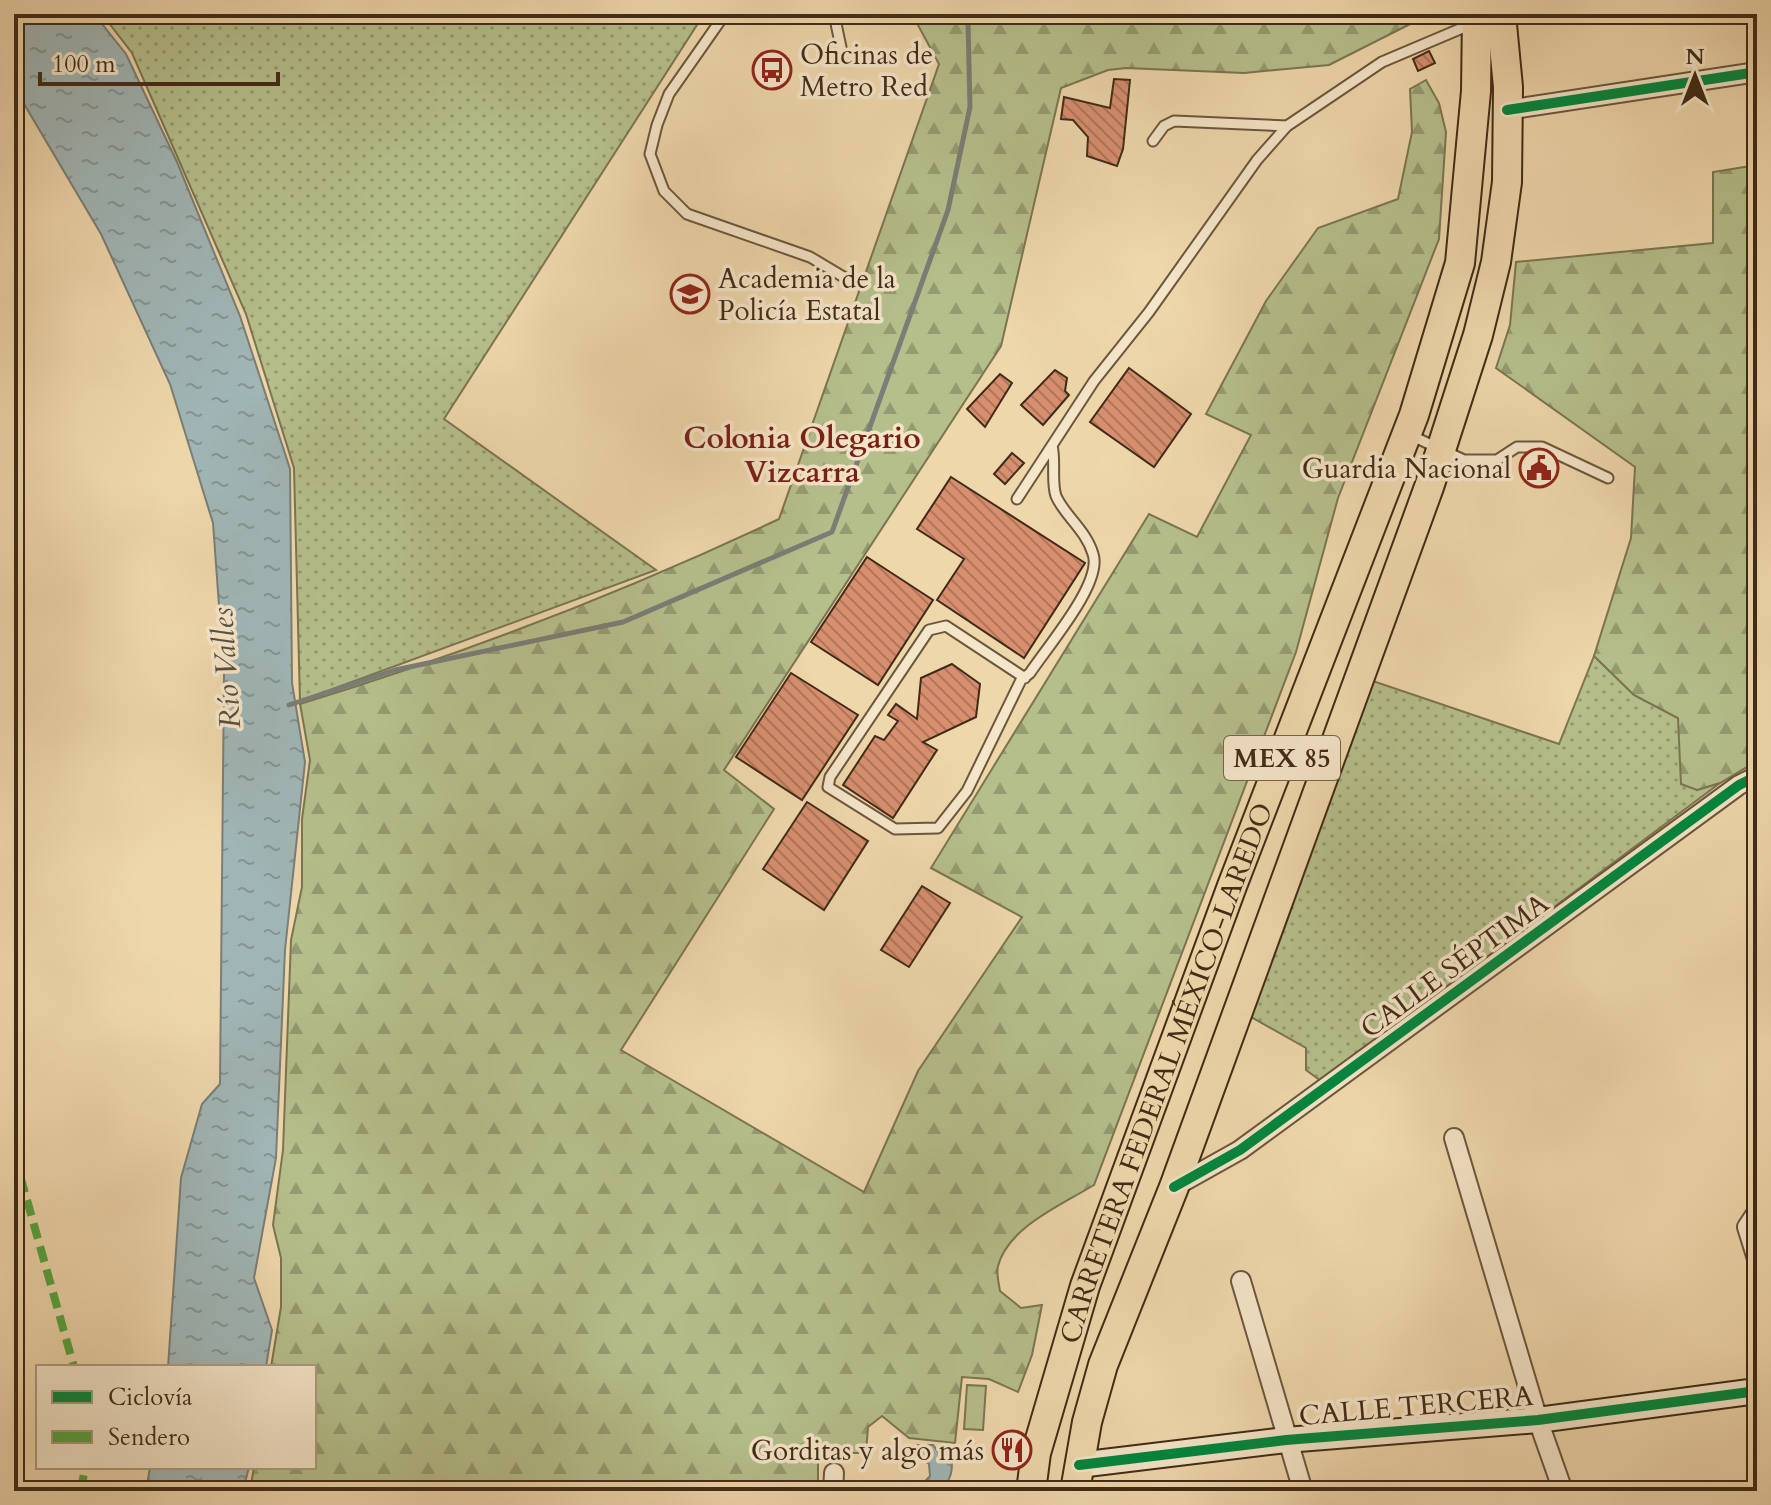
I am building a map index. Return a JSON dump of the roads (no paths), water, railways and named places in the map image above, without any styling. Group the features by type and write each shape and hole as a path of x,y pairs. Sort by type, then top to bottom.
{"main road":[{"name":"CARRETERA FEDERAL MÉXICO-LAREDO","path":"1077,1478 1103,1365 1174,1187 1442,447 1478,335 1496,262 1507,182 1508,98 1501,14"},
{"path":"1508,98 1516,14"},
{"name":"CARRETERA FEDERAL MÉXICO-LAREDO","path":"1027,1489 1054,1383 1085,1286 1232,886 1407,434 1460,263 1476,91 1470,18"}],"street":[{"path":"1508,98 1757,72"},
{"name":"CALLE SÉPTIMA","path":"1174,1187 1240,1150 1739,785 1757,776"},
{"path":"1454,1138 1538,1420 1563,1491"},
{"path":"1752,1220 1757,1259"},
{"path":"1241,1281 1303,1491"},
{"name":"CALLE TERCERA","path":"1077,1478 1286,1440 1538,1420 1757,1391"}],"lane":[{"path":"725,14 669,94 657,125 650,154 664,191 687,214 810,257 852,282"},
{"path":"834,14 842,52"},
{"path":"1017,499 1094,381 1149,312 1257,160 1287,126 1382,62 1470,18"},
{"path":"1153,141 1164,126 1174,121 1287,126"},
{"path":"1407,434 1442,447 1464,460 1497,460 1517,447 1542,447 1608,478"},
{"path":"1025,678 946,626 929,630 830,777 828,787 895,829 938,828 967,791 1025,678 1085,592 1094,573 1094,555 1079,525 1056,495 1052,446"}],"water":[{"name":"Río Valles","path":"14,14 94,14 126,54 177,162 240,316 290,469 292,683 305,762 285,950 276,1158 254,1278 272,1330 266,1365 168,1365 181,1178 202,1104 220,1084 224,674 213,523 170,384 101,234 14,87"},
{"path":"918,1445 933,1445 942,1457 950,1452 951,1473 940,1491 916,1491 930,1476 929,1464 918,1457"},
{"path":"150,1469 248,1469 243,1491 146,1491"}],"waterway":[{"path":"289,705 395,670 623,622 832,532 948,210 970,107 968,23 961,14"}],"place":[{"name":"Oficinas de Metro Red","path":"772,70"},
{"name":"Academia de la Policía Estatal","path":"690,294"},
{"name":"Guardia Nacional","path":"1539,468"},
{"name":"Gorditas y algo más","path":"1012,1450"}],"district":[{"name":"Colonia Olegario Vizcarra","path":"802,455"}]}
